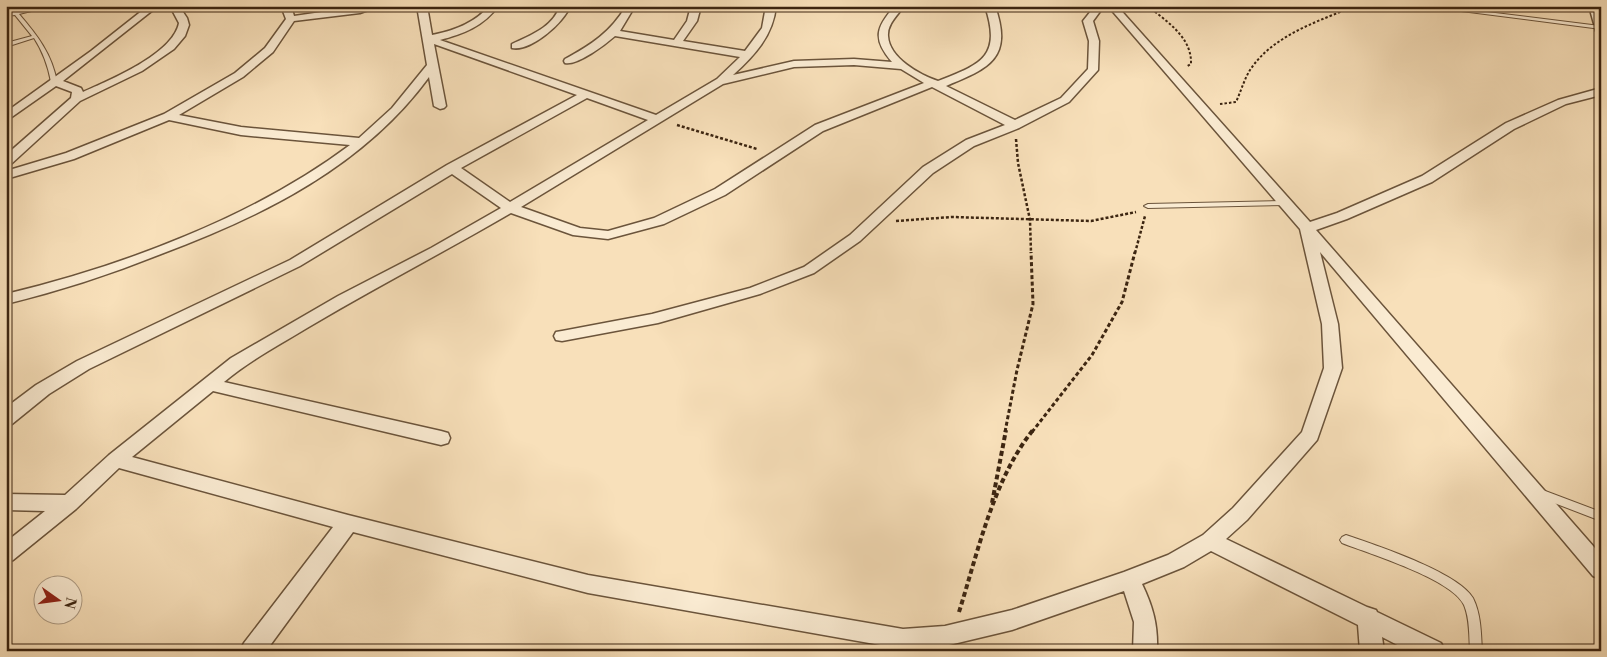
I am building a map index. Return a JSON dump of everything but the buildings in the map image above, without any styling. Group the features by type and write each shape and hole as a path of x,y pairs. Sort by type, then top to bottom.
{"street":[{"path":"6,118 95,53 154,6"},
{"path":"286,6 291,19"},
{"path":"6,175 70,156 168,116 239,75 269,50 291,19 360,10 375,6"},
{"path":"422,6 440,106"},
{"path":"428,40 448,35 472,25 490,12 494,6"},
{"path":"516,46 553,24 564,14 565,6"},
{"path":"569,61 603,42 615,32 622,24 631,6"},
{"path":"676,44 692,21 696,6"},
{"path":"6,554 68,503 116,460 237,362 276,338 510,208 721,81 749,55 762,36 768,23 771,6"},
{"path":"900,6 886,23 884,36 888,52 902,66 1015,125"},
{"path":"452,168 510,208 578,232 599,236 611,235 664,218 708,199 796,141 832,122 974,70 992,57 995,52 997,31 995,18 990,6"},
{"path":"562,336 652,319 755,291 796,276 840,250 885,212 913,182 942,161 970,143 1015,125 1065,100 1093,70 1094,41 1088,21 1100,6"},
{"path":"1112,6 1307,228 1601,570"},
{"path":"1594,6 1600,30"},
{"path":"6,162 76,99 101,89 158,57 169,48 176,41 184,27 184,22 176,8"},
{"path":"615,32 676,44 749,55"},
{"path":"428,40 658,119"},
{"path":"721,81 794,64 854,62 902,66"},
{"path":"6,299 90,275 196,238 298,187 361,142 389,117 411,94 433,64"},
{"path":"54,82 76,90 78,94 76,99"},
{"path":"1307,228 1342,216 1427,179 1510,126 1562,102 1601,90"},
{"path":"6,419 19,407 68,374 295,263 452,168 586,94"},
{"path":"168,116 242,131 361,142"},
{"path":"116,460 348,523 588,584 893,637 912,639 952,634 1012,620 1129,580 1176,561 1210,541 1240,514 1310,436 1333,368 1330,324 1307,228"},
{"path":"208,384 441,438"},
{"path":"6,502 68,503"},
{"path":"252,651 348,523"},
{"path":"1210,541 1368,617 1433,651"},
{"path":"1129,580 1142,606 1147,625 1145,651"},
{"path":"1368,617 1372,651"}],"lane":[{"path":"6,15 50,6"},
{"path":"1424,6 1600,30"},
{"path":"17,14 36,36 48,56 53,69 54,82"},
{"path":"6,45 36,36"},
{"path":"1148,206 1284,203"},
{"path":"1530,489 1601,517"},
{"path":"1346,540 1446,581 1465,596 1473,615 1476,651"}],"path":[{"path":"1148,6 1187,41 1193,54 1191,64 1184,67 1164,64"},
{"path":"1199,104 1227,104 1236,102 1254,65 1276,44 1301,28 1355,6"},
{"path":"658,119 777,154"},
{"path":"952,634 991,508 1017,370 1033,304 1030,220 1018,163 1015,125"},
{"path":"885,212 897,221 952,217 1091,221 1134,212 1148,206"},
{"path":"991,508 1020,445 1092,355 1122,302 1148,206"}]}
